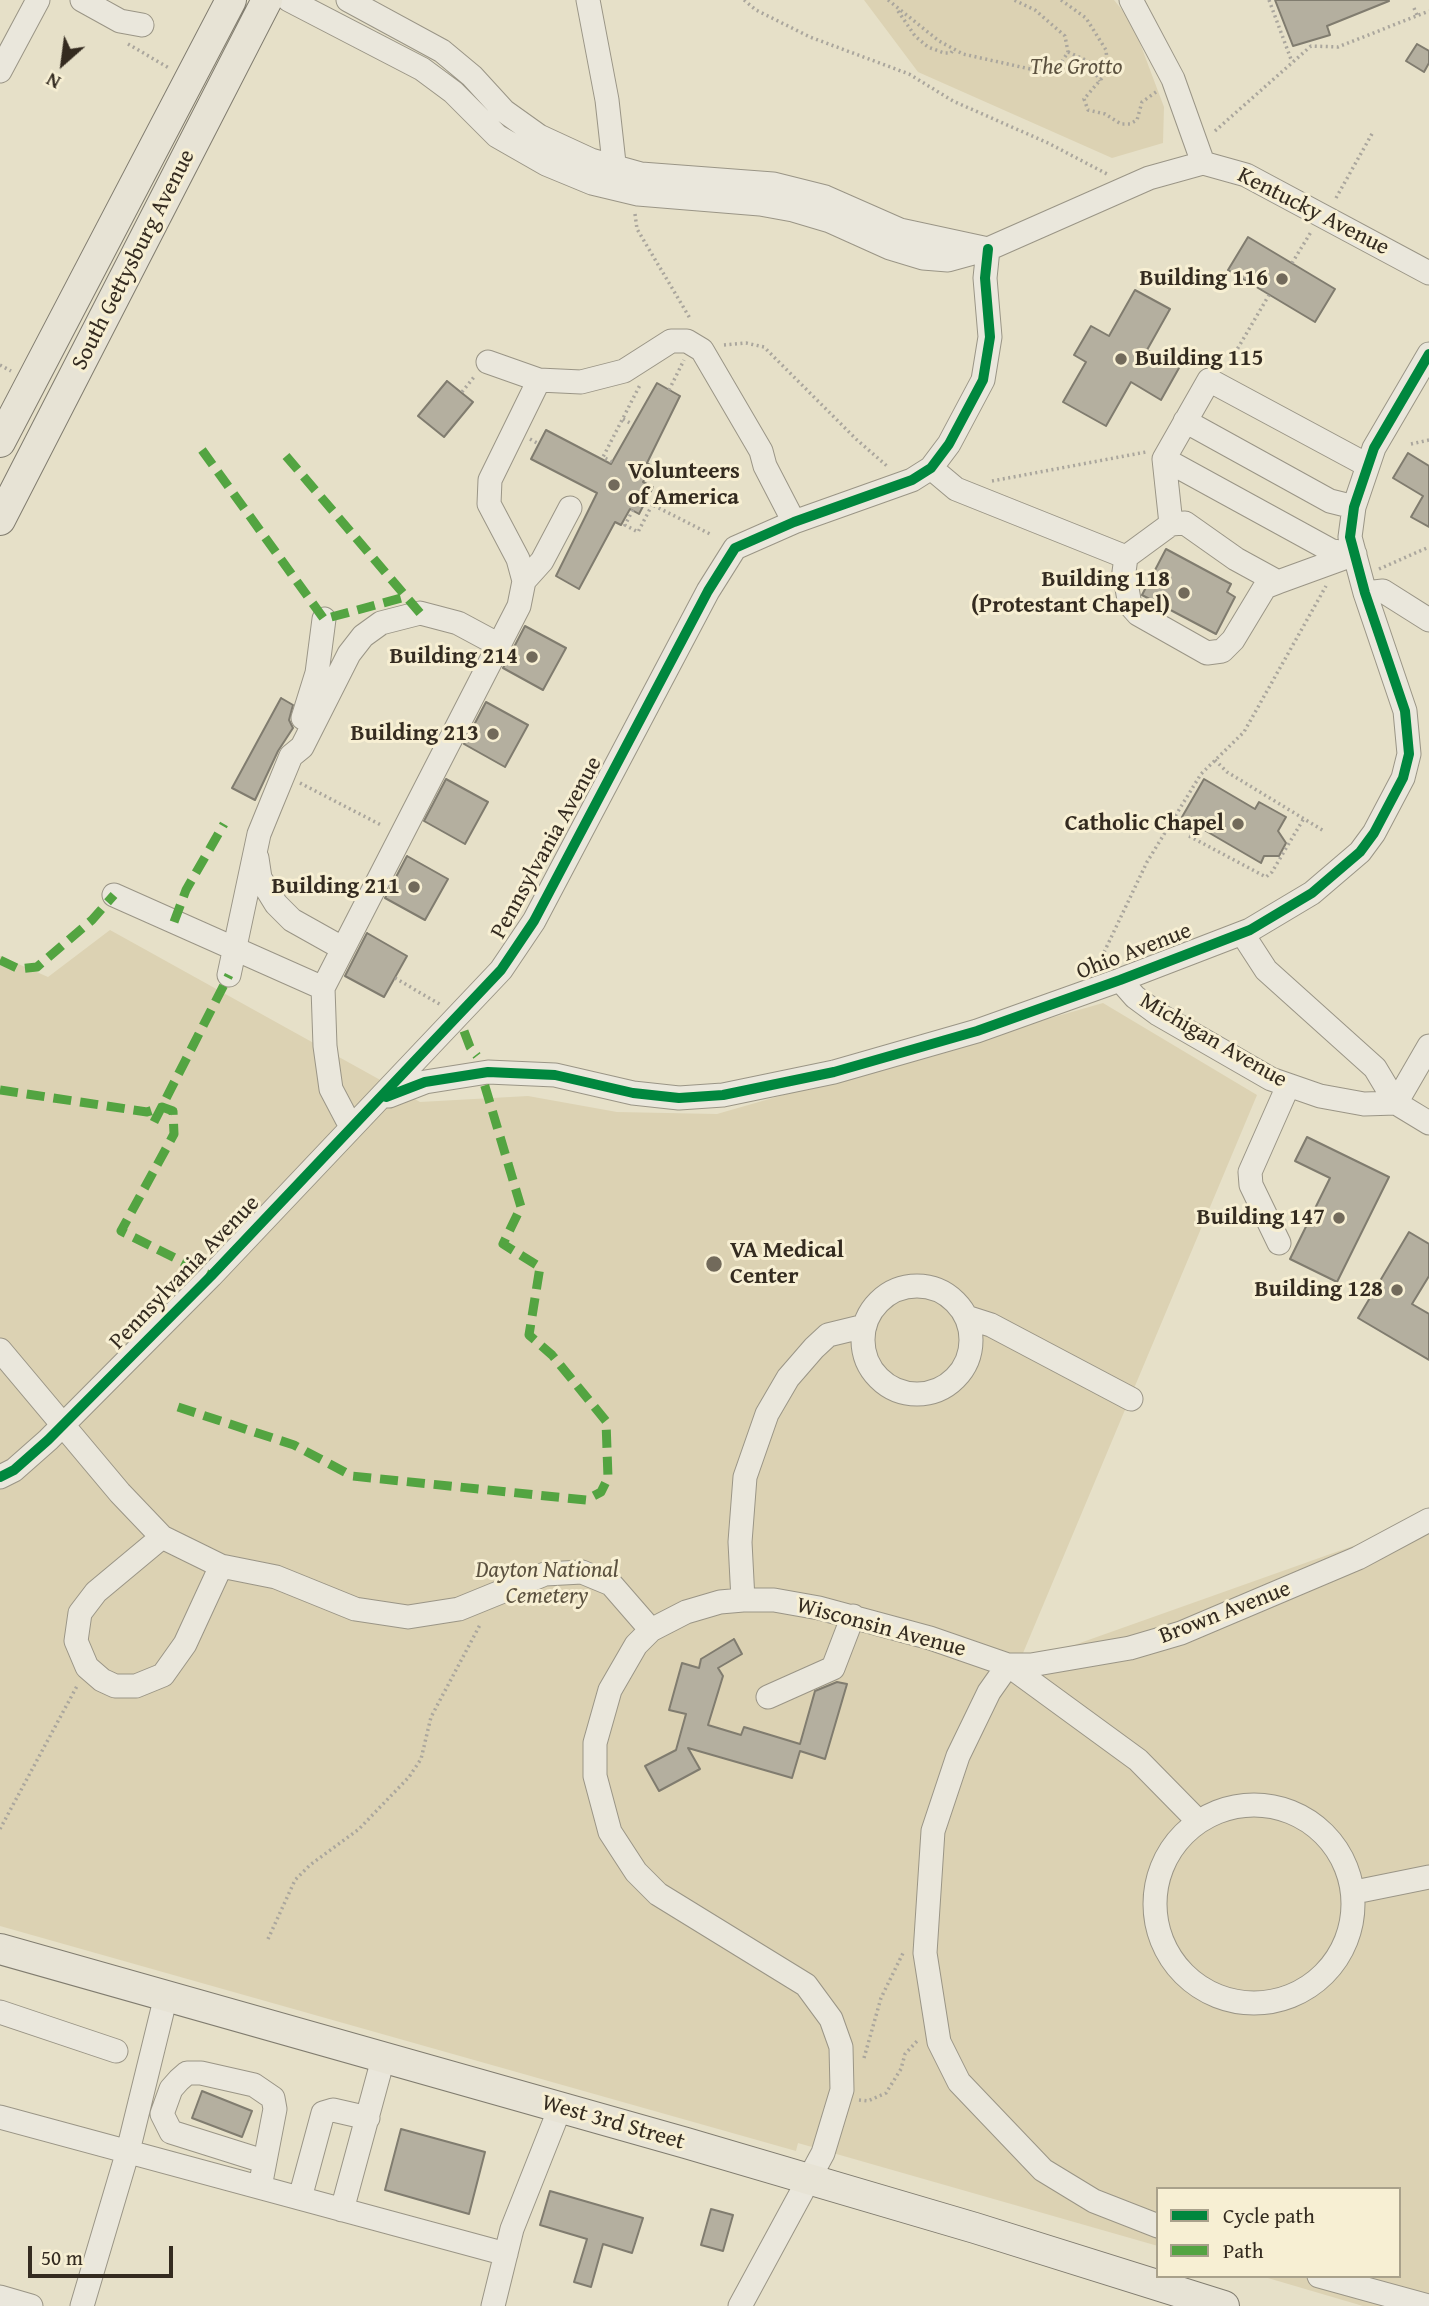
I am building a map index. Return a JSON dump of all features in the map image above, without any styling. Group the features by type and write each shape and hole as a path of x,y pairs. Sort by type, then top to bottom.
{"main road":[{"name":"South Gettysburg Avenue","path":"0,442 231,0"},
{"name":"South Gettysburg Avenue","path":"0,520 267,0"},
{"name":"West 3rd Street","path":"0,1949 809,2180 1224,2306"}],"street":[{"path":"0,71 38,0"},
{"path":"82,0 114,18 142,25"},
{"path":"289,0 422,69 453,92 497,135 546,164 592,183 616,179 774,184 825,197 900,230 988,249 1150,178 1203,163 1173,79 1131,0"},
{"path":"348,0 442,51 472,75 504,111 538,136 616,179"},
{"path":"588,0 616,179"},
{"path":"383,48 395,24"},
{"path":"453,92 472,75"},
{"name":"Kentucky Avenue","path":"1203,163 1246,175 1429,273"},
{"name":"Pennsylvania Avenue","path":"0,1477 14,1470 64,1425 317,1167 351,1127 483,992 524,938 708,591 736,548 744,541 912,480 931,468 949,444 983,380 990,337 985,278 988,249"},
{"path":"482,369 539,380 581,382 624,371 671,341 690,342 702,350 761,451 765,466 794,522"},
{"name":"Ohio Avenue","path":"376,1101 425,1082 499,1072 555,1075 657,1096 723,1096 834,1072 977,1031 1242,933 1294,906 1360,852 1392,803 1403,778 1409,735 1405,711 1365,593 1350,537 1354,508 1378,440 1429,354"},
{"path":"351,1127 331,1089 325,1046 323,988 519,606 524,581 518,559 489,504 490,480 539,380"},
{"path":"1156,454 1185,421 1209,380 1367,466"},
{"path":"1185,421 1330,501 1354,508"},
{"path":"1156,454 1171,524"},
{"path":"1156,454 1332,551 1355,554"},
{"path":"931,468 957,489 1126,557"},
{"path":"524,581 542,561 570,508"},
{"path":"1278,582 1236,559 1185,523 1171,524 1126,557 1124,572 1130,605 1138,614 1207,653 1222,651 1233,640 1265,587 1355,554"},
{"path":"1365,593 1382,591 1429,620"},
{"path":"287,765 302,747 349,654 363,636 381,623 420,613 439,615 499,645"},
{"path":"229,975 237,950 259,835 287,765 290,743 307,711 317,673 324,619"},
{"path":"257,855 260,878 276,904 292,920 342,948"},
{"path":"114,895 323,988"},
{"path":"1242,933 1272,977 1375,1068 1396,1103 1429,1123"},
{"name":"Michigan Avenue","path":"1120,980 1152,1010 1288,1086 1320,1096 1364,1104 1396,1103"},
{"path":"1396,1103 1429,1046"},
{"path":"1279,1243 1251,1185 1250,1172 1288,1086"},
{"path":"912,1286 928,1287 944,1293 957,1303 966,1317 972,1339 966,1365 949,1385 924,1394 898,1391 876,1376 864,1353 864,1326 871,1311 882,1299 896,1290 912,1286"},
{"path":"966,1317 991,1325 1131,1399"},
{"path":"743,1600 740,1542 745,1477 767,1414 788,1378 828,1335 864,1326"},
{"path":"0,1350 120,1493 162,1536 221,1566 276,1577 355,1609 386,1616 442,1613 480,1601 545,1574 582,1572 611,1584 651,1630"},
{"name":"Brown Avenue","path":"1008,1665 1031,1665 1130,1648 1181,1633 1358,1558 1429,1520"},
{"path":"162,1536 85,1605 76,1631 76,1641 87,1667 102,1680 125,1687 145,1684 163,1675 185,1644 221,1566"},
{"name":"Wisconsin Avenue","path":"740,2306 823,2153 842,2090 841,2047 828,2012 816,1995 796,1976 658,1894 636,1872 618,1847 604,1817 595,1776 597,1724 618,1674 636,1645 651,1630 703,1606 743,1600 774,1600 853,1616 930,1638 1008,1665 1138,1760 1196,1819"},
{"path":"768,1697 833,1668 853,1616"},
{"path":"1008,1665 989,1692 958,1756 933,1831 925,1953 938,2036 944,2056 959,2082 1019,2148 1043,2169 1094,2201 1156,2225"},
{"path":"1241,1806 1290,1813 1316,1829 1337,1850 1348,1867 1356,1892 1354,1914 1345,1942 1316,1982 1283,2000 1258,2004 1209,1993 1187,1978 1161,1941 1155,1914 1157,1887 1165,1861 1183,1831 1196,1819 1212,1811 1241,1806"},
{"path":"1356,1892 1429,1877"},
{"path":"82,2306 128,2151 166,1996"},
{"path":"0,2012 116,2051"},
{"path":"342,2210 383,2059"},
{"path":"260,2187 275,2109 273,2098 254,2085 201,2073 187,2073 171,2089 162,2114 171,2132 263,2161"},
{"path":"493,2306 512,2229 561,2108"},
{"path":"300,2198 323,2113 333,2110 368,2118"},
{"path":"0,2117 506,2254"},
{"path":"1326,2278 1428,2306"},
{"path":"0,2297 31,2306"}],"path":[{"path":"744,0 756,10 810,37 909,74 953,101 1048,142 1111,176"},
{"path":"887,0 953,50 1049,72 1064,61 1068,52 1065,36 1035,10 1014,0"},
{"path":"1061,0 1086,18 1107,50 1109,66 1084,99 1088,110 1105,114 1121,124 1136,120 1142,102 1159,90"},
{"path":"1269,0 1292,62"},
{"path":"1414,8 1417,15"},
{"path":"897,9 915,36 928,47 951,54 953,50"},
{"path":"1215,131 1315,44 1338,47 1429,11"},
{"path":"1312,38 1315,44"},
{"path":"126,43 176,72"},
{"path":"1068,52 1088,61 1100,81"},
{"path":"1336,198 1373,132"},
{"path":"637,203 634,220 637,229 690,342 669,390"},
{"path":"1292,263 1312,230"},
{"path":"1231,358 1269,295"},
{"path":"715,347 746,343 764,347 856,439 892,470"},
{"path":"0,365 16,374"},
{"path":"461,392 482,369"},
{"path":"612,462 603,458 646,374"},
{"path":"622,419 632,424"},
{"path":"1411,444 1429,440"},
{"path":"985,482 1146,453 1156,454"},
{"path":"652,505 638,532 625,525 638,497 712,535"},
{"path":"1381,568 1429,547"},
{"path":"1097,969 1147,862 1202,774 1244,732 1328,583"},
{"path":"1215,760 1227,772 1324,831"},
{"path":"287,765 394,831"},
{"path":"1189,836 1266,877 1272,872 1304,818"},
{"path":"395,978 437,1001 446,1010"},
{"path":"268,1939 295,1880 310,1865 359,1829 409,1777 421,1759 431,1717 482,1621 480,1601"},
{"path":"0,1829 87,1667"},
{"path":"862,2064 889,1979 902,1953 911,1944"},
{"path":"852,2098 868,2101 886,2093 901,2069 905,2054 921,2038 938,2036"}],"green space":[{"name":"The Grotto","path":"864,0 1114,0 1132,22 1164,107 1163,143 1112,158 918,72"},
{"name":"Dayton National Cemetery","path":"110,930 420,1102 528,1096 617,1112 717,1114 1103,1003 1257,1095 1018,1665 1429,1519 1429,2306 1363,2306 1268,2278 1401,2278 1401,2187 1156,2187 1156,2245 798,2143 796,2151 0,1926 0,956 48,977"}],"building":[{"path":"1275,0 1389,1 1327,26 1330,35 1293,46"},
{"path":"1417,44 1429,51 1429,63 1424,72 1406,61"},
{"name":"Building 116","path":"1248,237 1335,289 1315,322 1228,270"},
{"name":"Building 115","path":"1135,290 1170,309 1147,350 1179,368 1161,400 1131,382 1106,426 1063,402 1086,362 1074,355 1091,326 1109,336"},
{"path":"447,381 473,402 444,437 418,416"},
{"name":"Volunteers of America","path":"657,383 680,396 647,463 652,466 643,482 653,487 639,514 630,509 621,525 615,522 579,589 556,576 597,493 531,459 546,430 611,464"},
{"path":"1408,453 1429,466 1429,527 1411,517 1423,496 1393,478"},
{"name":"Building 118 (Protestant Chapel)","path":"1166,549 1231,584 1227,592 1235,597 1216,634 1142,595"},
{"name":"Building 214","path":"525,626 566,648 543,690 503,668"},
{"path":"281,698 293,705 289,720 293,728 278,751 255,800 232,788"},
{"name":"Building 213","path":"486,702 528,725 505,767 464,744"},
{"path":"446,779 488,802 465,844 424,821"},
{"name":"Catholic Chapel","path":"1204,779 1255,809 1259,802 1286,817 1278,831 1286,843 1279,856 1264,856 1261,863 1182,817"},
{"name":"Building 211","path":"407,856 448,879 425,920 385,898"},
{"path":"367,933 407,956 384,997 345,976"},
{"name":"Building 147","path":"1307,1137 1389,1177 1337,1282 1290,1259 1330,1178 1295,1161"},
{"name":"Building 128","path":"1409,1232 1429,1244 1429,1276 1412,1304 1429,1314 1429,1360 1358,1318"},
{"path":"734,1639 742,1654 718,1668 723,1676 708,1725 741,1735 744,1727 800,1744 815,1691 837,1682 847,1684 825,1759 800,1751 792,1778 688,1748 700,1769 659,1791 645,1766 676,1750 686,1714 669,1710 682,1663 699,1668 701,1659"},
{"path":"202,2091 252,2111 242,2137 192,2118"},
{"path":"401,2129 485,2152 469,2214 385,2190"},
{"path":"550,2191 643,2218 632,2253 603,2244 591,2287 574,2282 587,2239 540,2225"},
{"path":"711,2209 733,2215 723,2251 701,2245"}],"marked path":[{"path":"202,450 324,619 409,596"},
{"path":"286,456 420,613"},
{"path":"174,922 186,890 224,824"},
{"path":"0,960 19,969 37,967 92,920 114,895"},
{"path":"154,1122 229,975"},
{"path":"464,1031 477,1056"},
{"path":"178,1407 294,1445 352,1476 586,1500 601,1492 608,1478 606,1421 552,1355 529,1335 540,1267 503,1244 521,1207 481,1073"},
{"path":"0,1090 147,1112 162,1107 173,1111 174,1134 121,1231 211,1276"}],"cycle path":[{"path":"0,1477 14,1470 48,1440 211,1276 501,970 534,921 708,591 735,548 794,522 912,480 931,468 949,444 983,380 990,337 985,278 988,249"},
{"path":"386,1097 425,1082 488,1072 555,1075 633,1093 679,1098 723,1095 834,1072 977,1031 1120,980 1250,930 1312,893 1360,852 1374,833 1403,778 1409,754 1405,711 1365,593 1350,537 1354,507 1374,448 1429,354"}],"place":[{"name":"Building 116","path":"1282,279"},
{"name":"Building 115","path":"1121,359"},
{"name":"Volunteers of America","path":"614,485"},
{"name":"Building 118 (Protestant Chapel)","path":"1184,593"},
{"name":"Building 214","path":"532,657"},
{"name":"Building 213","path":"493,734"},
{"name":"Catholic Chapel","path":"1238,824"},
{"name":"Building 211","path":"414,887"},
{"name":"Building 147","path":"1339,1218"},
{"name":"VA Medical Center","path":"714,1264"},
{"name":"Building 128","path":"1397,1290"}]}
